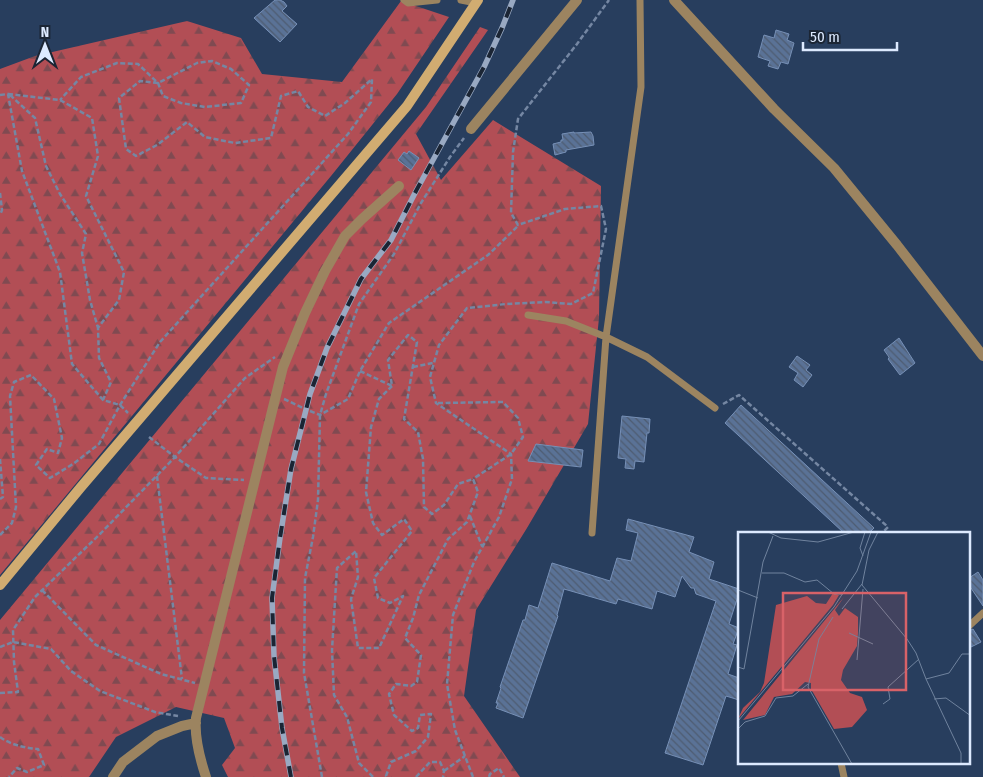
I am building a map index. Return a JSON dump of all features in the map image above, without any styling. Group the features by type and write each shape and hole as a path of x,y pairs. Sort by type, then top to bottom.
{"main road":[{"path":"0,585 93,472 407,106 477,2"}],"street":[{"path":"471,129 577,0"},
{"path":"674,0 774,109 834,168 983,356"},
{"path":"206,777 199,753 196,721 283,367 305,314 345,236 399,186"},
{"path":"113,777 123,762 157,736 196,721"}],"lane":[{"path":"404,0 408,3 437,0"},
{"path":"461,0 477,2"},
{"path":"592,533 606,338 641,87 640,0"},
{"path":"528,315 566,321 648,357 715,408"},
{"path":"970,625 983,613"},
{"path":"841,764 844,777"}],"path":[{"path":"518,225 511,213 513,152 518,119 609,0"},
{"path":"0,535 12,523 16,507 10,396 14,382 31,375 54,399 62,438 58,453 48,449 36,465 50,478 73,464 99,444 120,404 160,342 348,134 371,102 372,79 345,103 325,116 308,107 298,91 281,96 270,138 235,143 205,137 187,122 156,145 136,156 126,149 120,98 140,82 158,83 197,63 212,61 231,69 249,85 241,103 205,107 181,103 163,96 158,83 138,64 117,64 81,76 60,100"},
{"path":"0,94 60,100 92,118 98,156 86,196 124,272 119,300 98,328"},
{"path":"8,94 35,118 46,166 60,194 86,234 82,253 90,300 98,328 99,358 111,382 103,400"},
{"path":"8,94 22,171 60,272 72,364 103,400 120,404 128,413"},
{"path":"322,777 304,673 305,578 318,500 320,415 358,304 394,254 421,202 450,157 471,129"},
{"path":"0,193 2,210 0,214"},
{"path":"320,415 348,399 360,371 389,323 488,255 518,225 565,209 601,206 606,229 593,293 571,304 544,302 467,308 439,345 430,377 436,404 511,454"},
{"path":"392,386 388,360 408,335 417,342 404,419 418,432 423,459 424,507 432,514 444,505 458,484 473,479 511,454 523,437 518,418 503,402 436,404"},
{"path":"0,693 18,692 13,630 35,597 157,476 245,378 276,356"},
{"path":"413,367 434,363"},
{"path":"360,371 392,386"},
{"path":"373,777 359,763 347,717 334,695 332,650 338,568 356,551 358,577 352,599 358,648 379,648 403,596 390,603 378,598 374,578 412,531 404,519 382,535 374,523 366,492 371,428 379,398 392,386"},
{"path":"276,395 303,408"},
{"path":"715,408 739,395 888,527 883,532"},
{"path":"310,411 320,415"},
{"path":"149,437 206,478 256,480"},
{"path":"473,777 455,730 447,684 452,615 474,562 499,517 512,479 511,454"},
{"path":"0,459 3,498 0,499"},
{"path":"157,476 182,679"},
{"path":"387,777 391,762 416,751 428,737 431,714 420,714 418,728 412,731 394,715 389,694 396,684 411,686 416,682 421,655 405,638 419,595 448,539 467,522 470,515 478,492 473,479"},
{"path":"470,515 483,546"},
{"path":"42,590 96,645 161,674 205,685"},
{"path":"0,647 14,642 51,648 71,671 100,690 155,712 196,721"},
{"path":"0,737 26,748 38,749 44,765 27,772 17,768 9,777"},
{"path":"444,771 465,756"},
{"path":"416,777 430,762 440,762 444,771 444,777"},
{"path":"489,777 490,774 499,768 504,777"}],"green space":[{"path":"401,1 449,17 397,94 0,575 0,69 35,56 187,21 241,38 262,74 342,82"},
{"path":"480,27 488,30 416,134 441,180 493,120 601,186 599,318 588,424 476,610 464,696 520,777 228,777 222,765 235,748 224,718 176,707 116,737 89,777 0,777 0,620 426,107"}],"building":[{"path":"275,0 284,2 287,6 282,11 297,24 280,42 254,18"},
{"path":"776,30 789,34 787,40 794,43 788,64 781,62 778,69 768,66 770,61 758,57 764,35 774,38"},
{"path":"591,132 594,145 566,150 566,152 555,155 553,144 563,140 562,134"},
{"path":"409,151 419,158 411,170 398,160 404,152 407,154"},
{"path":"899,338 915,363 900,375 884,350"},
{"path":"797,356 810,365 806,370 812,375 803,387 794,380 798,373 789,367"},
{"path":"741,405 874,528 870,532 843,532 725,423"},
{"path":"622,416 650,419 644,462 635,461 634,469 625,468 626,459 618,458"},
{"path":"536,444 583,450 581,467 528,461"},
{"path":"628,519 694,537 689,552 714,562 709,579 738,589 738,596 729,624 738,628 733,644 737,645 728,674 738,678 738,700 726,696 703,765 665,753 716,601 696,594 694,588 691,588 682,576 675,597 657,591 652,609 618,599 616,604 564,589 558,616 523,718 496,708 500,687 523,620 525,620 529,605 538,608 552,563 610,581 617,558 631,561 638,533 626,530"},
{"path":"978,572 983,580 983,606 970,586 970,577"},
{"path":"973,629 981,642 970,648 970,630"}],"railway":[{"path":"291,777 282,728 274,656 272,598 291,469 310,394 327,348 361,279 391,240 484,67 513,0"}]}
